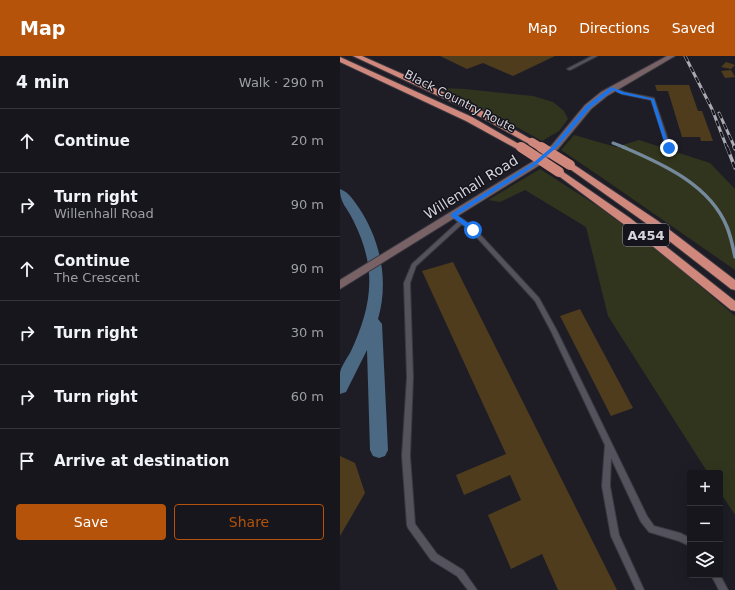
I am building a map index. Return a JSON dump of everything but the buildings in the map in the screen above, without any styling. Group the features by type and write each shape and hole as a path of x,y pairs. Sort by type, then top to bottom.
{"highway":[{"name":"Black Country Route","path":"356,56 467,106 570,165 621,198 693,251 735,286"},
{"name":"Black Country Route","path":"340,59 470,119 520,147 608,206 688,268 732,305"}],"street":[{"name":"Willenhall Road","path":"340,285 535,164 555,147 588,107 612,88 671,57"}],"lane":[{"path":"568,69 595,56"},
{"path":"612,88 623,93 652,100 669,148"},
{"path":"453,215 473,230 537,300 554,331 644,519 652,529 687,540"},
{"path":"462,221 414,265 407,284 410,377 406,456 411,525 434,557 460,573 473,590"},
{"path":"608,445 606,486 615,536 640,590"},
{"path":"717,578 724,590"}],"green space":[{"path":"439,88 465,89 533,96 553,102 564,111 568,119 559,131 542,141"},
{"path":"574,135 616,147 639,140 710,163 735,189 735,270 561,150"},
{"path":"540,169 599,207 666,257 735,316 735,515 723,497 723,470 706,470 608,316 586,227 525,190 500,202 488,200"}],"waterway":[{"path":"613,143 626,148"},
{"path":"623,147 654,161 684,178 709,199 719,212 727,227 735,257"},
{"path":"340,193 352,207 364,228 373,255 376,274 376,294 367,331 340,387"},
{"path":"374,324 379,450"}],"railway":[{"path":"685,56 712,109 727,148"},
{"path":"719,113 735,148"},
{"path":"727,147 735,168"}],"route":[{"path":"473,230 453,215 535,164 555,147 588,107 612,88 623,93 652,100 669,148"}]}
